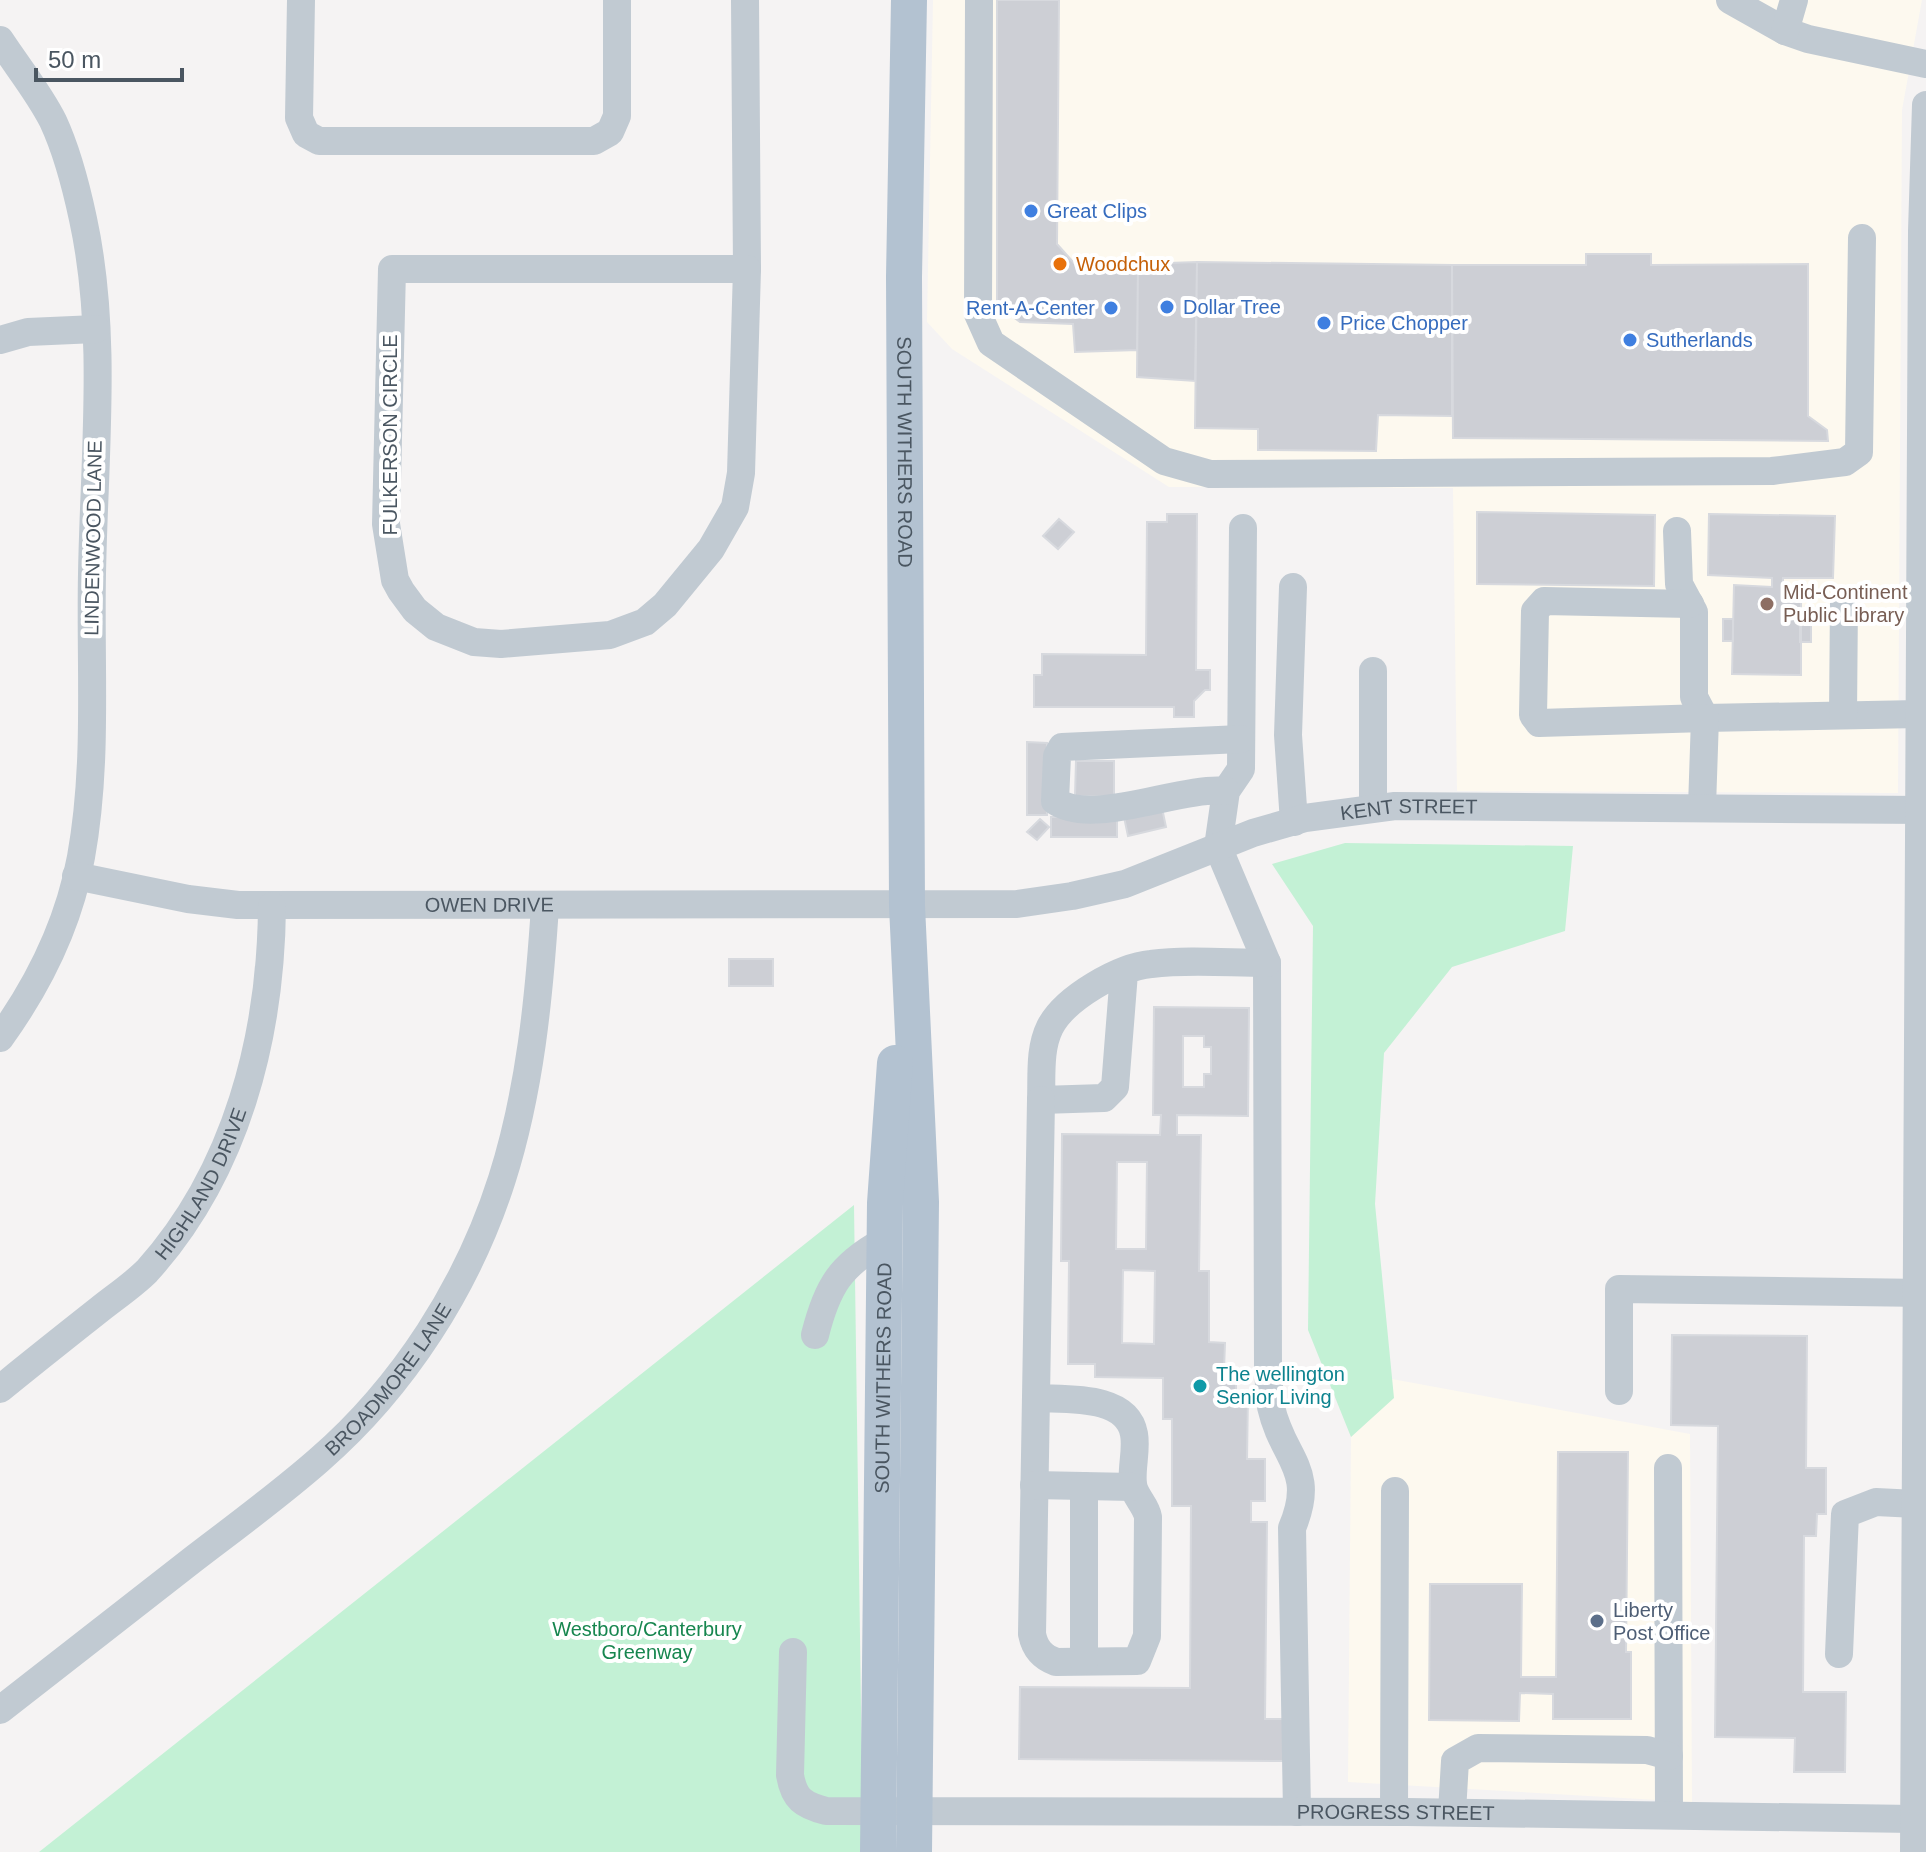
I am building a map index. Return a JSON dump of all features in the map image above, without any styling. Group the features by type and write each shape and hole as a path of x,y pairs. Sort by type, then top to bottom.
{"main road":[{"name":"SOUTH WITHERS ROAD","path":"909,0 904,277 907,906 921,1202 914,1852"},
{"name":"SOUTH WITHERS ROAD","path":"878,1852 884,1241 907,906"}],"street":[{"path":"301,0 299,118 306,134 319,141 594,141 610,132 617,116 617,0"},
{"name":"FULKERSON CIRCLE","path":"745,0 747,269 741,473 735,507 711,549 665,605 645,622 610,635 501,644 460,639 436,627 415,610 395,580 386,524 392,269 747,269"},
{"path":"979,0 978,314 991,343 1164,461 1210,474 1772,471 1845,462 1859,452 1862,238"},
{"path":"1730,0 1785,31 1926,64"},
{"path":"1785,31 1794,0"},
{"name":"LINDENWOOD LANE","path":"0,40 53,120 73,179 90,256 96,329 92,749 87,813 76,876 61,927 41,973 0,1038"},
{"path":"1914,1852 1914,1819 1920,1787 1922,810 1919,714 1926,105"},
{"path":"0,340 28,332 96,329"},
{"path":"1243,528 1241,769 1226,791 1218,847 1267,963 1268,1369 1271,1407 1302,1487 1302,1504 1292,1528 1297,1812"},
{"path":"1677,531 1679,584 1694,612 1694,697 1705,718 1702,807"},
{"path":"1293,587 1288,735 1294,822"},
{"path":"1843,715 1844,600"},
{"path":"1690,604 1544,601 1535,611 1533,715 1539,723 1919,714"},
{"path":"1373,671 1373,808"},
{"path":"1226,791 1205,789 1119,808 1063,807 1055,801 1057,756 1062,747 1241,739"},
{"name":"KENT STREET","path":"907,906 1017,904 1072,896 1125,884 1218,847 1294,822 1373,808 1922,810"},
{"name":"OWEN DRIVE","path":"76,876 188,899 272,906 907,906"},
{"name":"HIGHLAND DRIVE","path":"0,1389 145,1273 199,1198 240,1110 260,1044 270,966 272,906"},
{"name":"BROADMORE LANE","path":"0,1710 321,1459 383,1395 410,1359 468,1263 501,1181 526,1081 539,1001 545,906"},
{"path":"1036,1398 1106,1405 1127,1420 1135,1436 1133,1487 1147,1507 1148,1517 1147,1636 1144,1651 1137,1661 1056,1662 1045,1658 1033,1642 1034,1485 1043,1047 1050,1027 1081,993 1124,973 1149,964 1267,963"},
{"path":"1041,1100 1104,1098 1115,1087 1124,973"},
{"path":"815,1335 823,1303 839,1275 855,1257 884,1241"},
{"path":"1619,1391 1619,1289 1921,1293"},
{"path":"1668,1468 1669,1815"},
{"path":"1034,1485 1133,1487"},
{"path":"1084,1486 1084,1661"},
{"path":"1394,1812 1395,1491"},
{"path":"1839,1654 1845,1514 1876,1502 1919,1494"},
{"name":"PROGRESS STREET","path":"793,1652 790,1775 793,1794 807,1806 826,1811 1452,1812 1914,1819"},
{"path":"1452,1812 1455,1761 1478,1748 1647,1750 1669,1756"}],"shaded area":[{"path":"933,0 1922,0 1902,110 1898,793 1457,791 1453,488 1169,487 952,349 927,322"},
{"path":"1392,1379 1690,1434 1692,1802 1348,1782 1351,1437 1393,1398"}],"green space":[{"path":"1345,843 1573,846 1565,931 1452,967 1384,1053 1375,1204 1394,1398 1351,1437 1308,1330 1313,926 1272,864"},
{"name":"Westboro/Canterbury Greenway","path":"854,1205 863,1852 39,1852"}],"building":[{"path":"997,0 1059,0 1057,244 1074,263 1138,264 1137,350 1075,352 1073,324 1020,322 997,305"},
{"name":"Sutherlands","path":"1586,254 1651,254 1651,265 1808,264 1808,416 1827,430 1828,441 1453,438 1452,265 1586,265"},
{"name":"Price Chopper","path":"1197,262 1452,265 1452,416 1378,415 1376,451 1258,450 1258,429 1195,428"},
{"name":"Dollar Tree","path":"1197,262 1195,381 1137,377 1138,264"},
{"path":"1477,512 1655,515 1654,586 1477,584"},
{"path":"1167,514 1197,514 1196,670 1210,670 1210,690 1205,690 1194,701 1194,717 1174,717 1174,707 1034,707 1034,675 1042,675 1042,654 1146,655 1147,522 1167,522"},
{"name":"Mid-Continent Public Library","path":"1709,514 1835,516 1833,578 1783,578 1783,587 1801,588 1801,675 1732,674 1734,585 1772,587 1772,578 1708,575"},
{"path":"1059,519 1074,532 1058,549 1043,536"},
{"path":"1723,619 1733,619 1733,641 1723,641"},
{"path":"1800,620 1811,620 1811,642 1800,642"},
{"path":"1027,742 1047,743 1047,815 1027,815"},
{"path":"1076,761 1114,761 1114,797 1075,796"},
{"path":"1162,808 1166,827 1128,836 1124,817"},
{"path":"1051,817 1117,817 1117,837 1051,837"},
{"path":"1040,819 1049,827 1037,840 1027,832"},
{"path":"729,959 773,959 773,986 729,986"},
{"name":"The wellington Senior Living","path":"1154,1007 1249,1008 1248,1116 1177,1115 1177,1135 1201,1135 1199,1271 1209,1271 1209,1342 1225,1343 1224,1370 1236,1371 1236,1394 1248,1394 1247,1459 1265,1459 1265,1501 1251,1501 1251,1522 1267,1522 1265,1719 1284,1719 1284,1761 1019,1759 1020,1687 1190,1688 1191,1506 1172,1506 1172,1419 1163,1419 1163,1378 1095,1377 1095,1364 1068,1364 1069,1261 1061,1261 1062,1134 1160,1135 1161,1115 1153,1115","holes":["1183,1036 1204,1036 1204,1047 1211,1047 1211,1074 1204,1074 1204,1087 1183,1087","1117,1162 1147,1162 1146,1249 1116,1249","1123,1270 1155,1271 1154,1344 1122,1343"]},
{"path":"1672,1335 1807,1336 1806,1468 1826,1468 1826,1514 1817,1514 1816,1536 1804,1536 1803,1692 1846,1692 1845,1772 1794,1772 1795,1738 1715,1737 1718,1426 1671,1425"},
{"path":"1558,1452 1628,1452 1626,1652 1631,1652 1631,1719 1553,1719 1553,1694 1520,1693 1519,1721 1429,1720 1430,1584 1522,1584 1521,1677 1556,1677"}],"place":[{"name":"Great Clips","path":"1031,211"},
{"name":"Woodchux","path":"1060,264"},
{"name":"Dollar Tree","path":"1167,307"},
{"name":"Rent-A-Center","path":"1111,308"},
{"name":"Price Chopper","path":"1324,323"},
{"name":"Sutherlands","path":"1630,340"},
{"name":"Mid-Continent Public Library","path":"1767,604"},
{"name":"The wellington Senior Living","path":"1200,1386"},
{"name":"Liberty Post Office","path":"1597,1621"}]}
